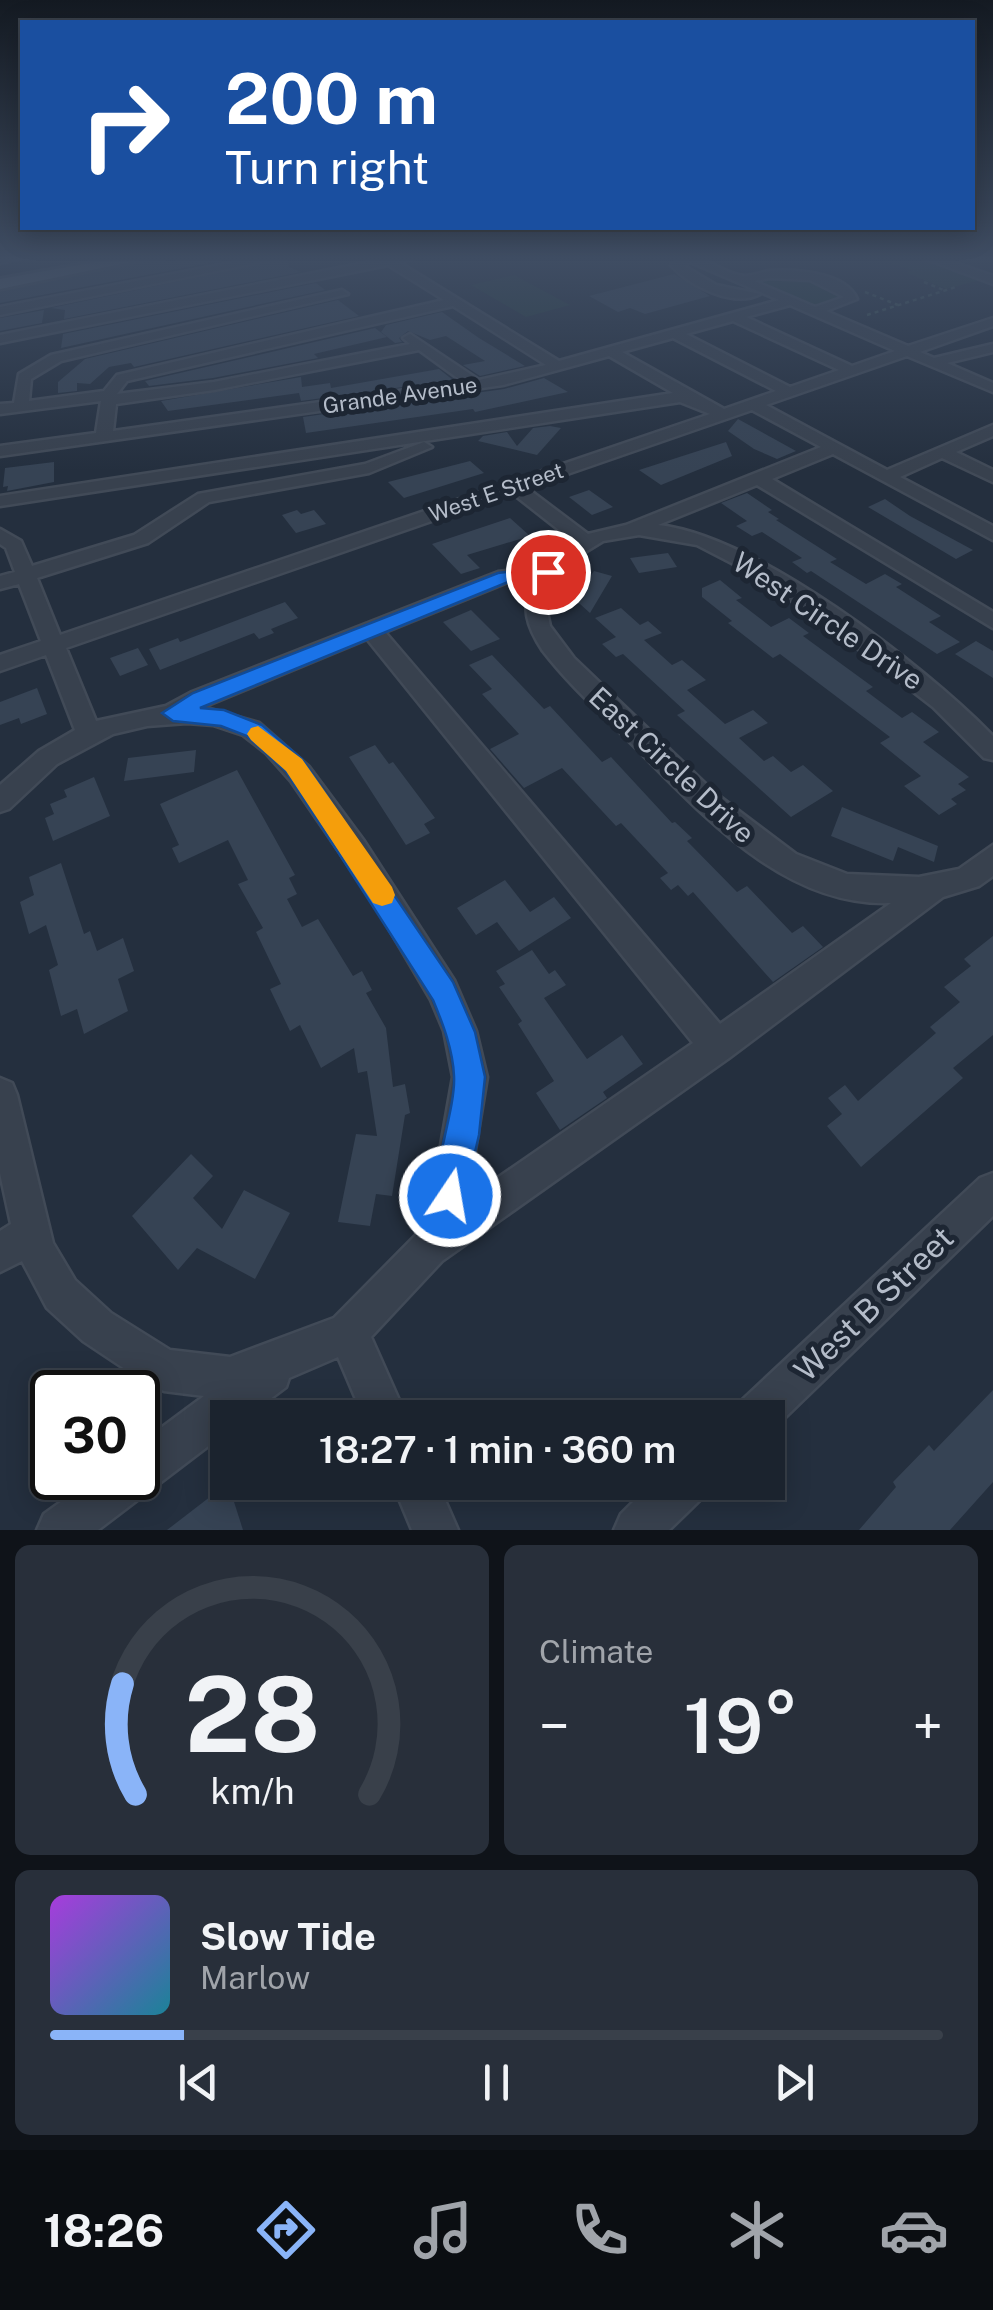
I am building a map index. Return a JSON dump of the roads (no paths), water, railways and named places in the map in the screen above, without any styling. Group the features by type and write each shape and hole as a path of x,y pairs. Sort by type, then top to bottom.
{"street":[{"path":"0,338 47,328"},
{"path":"22,406 24,377 56,358 234,328"},
{"path":"104,436 108,398 122,378 289,328"},
{"path":"394,328 475,384"},
{"path":"497,328 558,367"},
{"name":"Grande Avenue","path":"0,451 475,384 558,367 695,328"},
{"path":"760,328 852,370"},
{"path":"854,328 993,388"},
{"name":"West E Street","path":"0,662 975,328"},
{"path":"675,334 789,392"},
{"path":"0,409 214,386 420,346"},
{"path":"934,362 993,348"},
{"path":"612,352 723,415"},
{"path":"0,501 680,396 692,398"},
{"path":"753,404 993,534"},
{"path":"887,476 993,430"},
{"path":"0,583 141,539 204,498 369,468 451,434"},
{"path":"624,532 834,448"},
{"path":"942,452 993,477"},
{"path":"758,478 993,621"},
{"path":"173,713 504,576 548,572 566,551 584,540 514,486"},
{"name":"West Circle Drive","path":"584,540 624,532 699,539 756,566 940,698 993,751"},
{"path":"4,536 14,544 88,732"},
{"name":"East Circle Drive","path":"548,572 536,593 536,616 547,642 623,721 770,856 844,886 890,892 959,883 990,867"},
{"path":"371,630 718,1046"},
{"path":"0,802 13,776 88,732 121,720 173,713 224,718 255,731 294,765 443,991 460,1032 470,1077 463,1135 450,1196 429,1248"},
{"path":"0,1095 16,1243 36,1250 61,1294 97,1327 164,1370 230,1378 291,1358 348,1332 429,1248 718,1046 936,886"},
{"name":"West B Street","path":"773,1400 993,1190"},
{"path":"348,1332 378,1400"},
{"path":"160,1456 291,1358"},
{"path":"60,1530 101,1500"},
{"path":"422,1500 435,1530"},
{"path":"637,1530 668,1500"}]}
